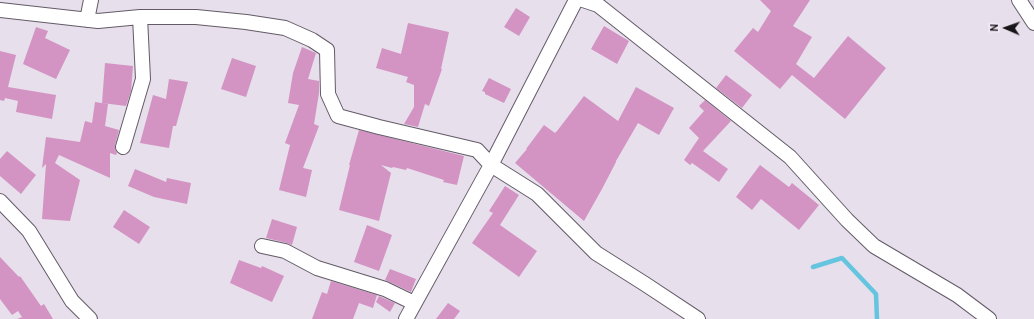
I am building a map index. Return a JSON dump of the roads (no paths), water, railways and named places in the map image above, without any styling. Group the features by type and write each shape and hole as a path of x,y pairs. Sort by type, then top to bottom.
{"street":[{"path":"87,20 91,0"},
{"path":"406,319 491,165 576,0"},
{"path":"583,0 598,5 790,157 874,246 957,295 989,319"},
{"path":"1019,0 1034,22"},
{"path":"0,10 104,21 140,17 196,17 285,28 312,40 327,50 328,94 338,116 477,150 491,165 537,194 596,253 698,319"},
{"path":"123,147 143,79 140,17"},
{"path":"2,206 29,231 72,301 90,319"},
{"path":"262,246 285,251 317,268 385,289 414,303"}],"waterway":[{"path":"813,267 842,258 876,294 877,319"}]}
